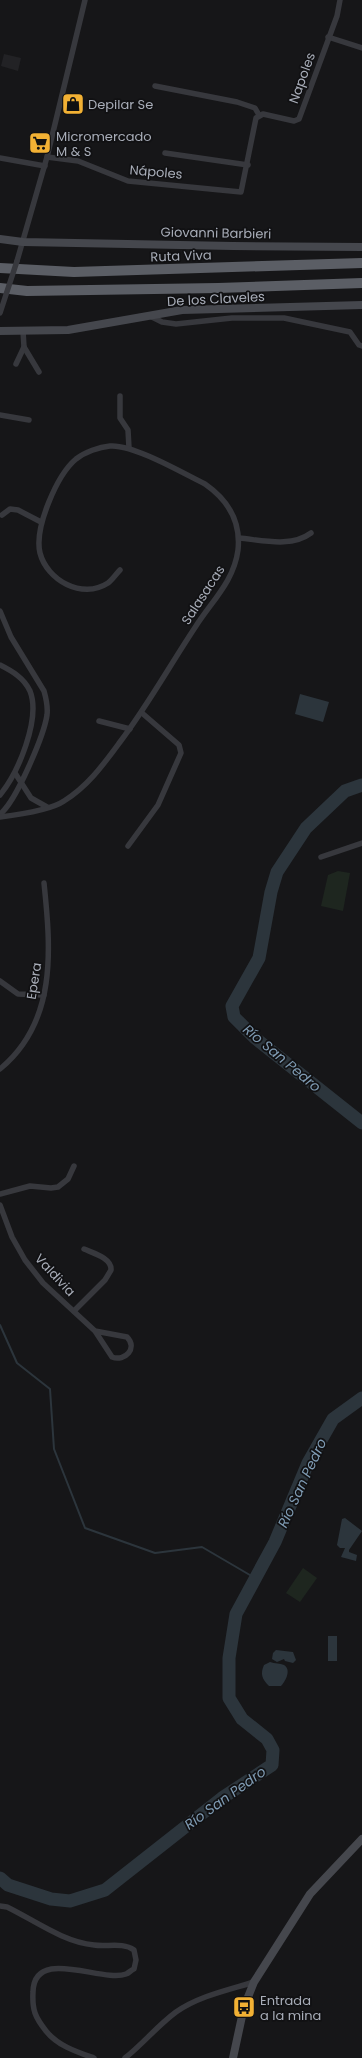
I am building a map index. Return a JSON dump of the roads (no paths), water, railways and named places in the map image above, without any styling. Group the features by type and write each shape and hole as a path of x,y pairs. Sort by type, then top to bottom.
{"highway":[{"name":"Ruta Viva","path":"0,268 74,272 362,263"},
{"path":"0,288 27,291 218,288 362,282"}],"main road":[{"path":"0,239 23,242"},
{"name":"Giovanni Barbieri","path":"23,242 362,247"},
{"name":"De los Claveles","path":"0,331 68,330 182,310 362,305"},
{"path":"233,2058 244,2007 254,1982 310,1894 362,1839"}],"street":[{"path":"0,313 23,242 45,166 85,0"},
{"name":"Napoles","path":"259,115 263,114 294,121 299,119 337,16 340,0"},
{"path":"328,37 362,48"},
{"path":"155,86 237,102 255,108 259,115 256,118 248,165 165,153"},
{"name":"Nápoles","path":"47,157 78,161 128,181 240,193 242,191 248,165"},
{"path":"0,158 45,166"},
{"path":"149,316 162,322 176,324 232,318 284,318 350,332 358,345 362,346"},
{"path":"23,331 24,347 39,372"},
{"path":"16,364 24,347"},
{"path":"120,396 120,418 128,430 129,448"},
{"path":"0,415 30,420"},
{"name":"Salasacas","path":"0,817 19,815 63,802 82,788 97,774 142,712 196,625 230,579 236,562 239,538 234,516 217,492 205,484 129,448 110,446 89,451 76,460 64,474 48,503 41,522 40,552 46,567 58,580 69,586 94,588 107,583 120,570"},
{"path":"2,515 10,509 18,510 41,522"},
{"path":"239,538 291,541 304,538 311,533"},
{"path":"0,611 11,637 44,690 47,698 47,714 44,726 22,782 10,804 0,814"},
{"path":"0,665 11,670 24,681 30,691 32,700 29,731 15,773 0,795"},
{"path":"128,846 158,805 181,752 179,745 142,712"},
{"path":"99,721 130,729"},
{"path":"15,773 31,798 47,807"},
{"path":"321,857 362,843"},
{"name":"Epera","path":"0,1070 9,1062 28,1038 40,1012 44,995 50,945 44,883"},
{"path":"0,981 18,994 44,995"},
{"path":"0,1194 30,1186 51,1188 58,1187 68,1180 74,1166"},
{"name":"Valdivia","path":"0,1204 12,1237 25,1260 43,1283 95,1331 112,1357 120,1358 131,1350 131,1343 127,1337 95,1331"},
{"path":"74,1311 105,1280 111,1270 110,1263 107,1260 84,1248"},
{"path":"0,1906 7,1907 76,1942 94,1945 129,1946 134,1950 136,1960 134,1969 126,1974 113,1976 76,1970 51,1969 41,1973 33,1986 32,2007 38,2021 49,2034 63,2046 94,2058"},
{"path":"125,2058 132,2055 148,2035 177,2012 207,1996 254,1982"}],"waterway":[{"name":"Río San Pedro","path":"362,785 345,791 306,828 277,872 271,892 259,958 232,1006 234,1017 255,1038 362,1123"},
{"path":"0,1325 17,1363 50,1389 54,1449 85,1528 155,1553 202,1547 255,1578"},
{"name":"Río San Pedro","path":"0,1878 8,1885 51,1899 70,1901 105,1890 222,1798 272,1765 273,1750 267,1739 242,1719 229,1698 229,1658 236,1614 275,1542 308,1463 333,1419 362,1398"}],"place":[{"name":"Depilar Se","path":"73,104"},
{"name":"Micromercado M & S","path":"40,143"},
{"name":"Entrada a la mina","path":"244,2007"}]}
